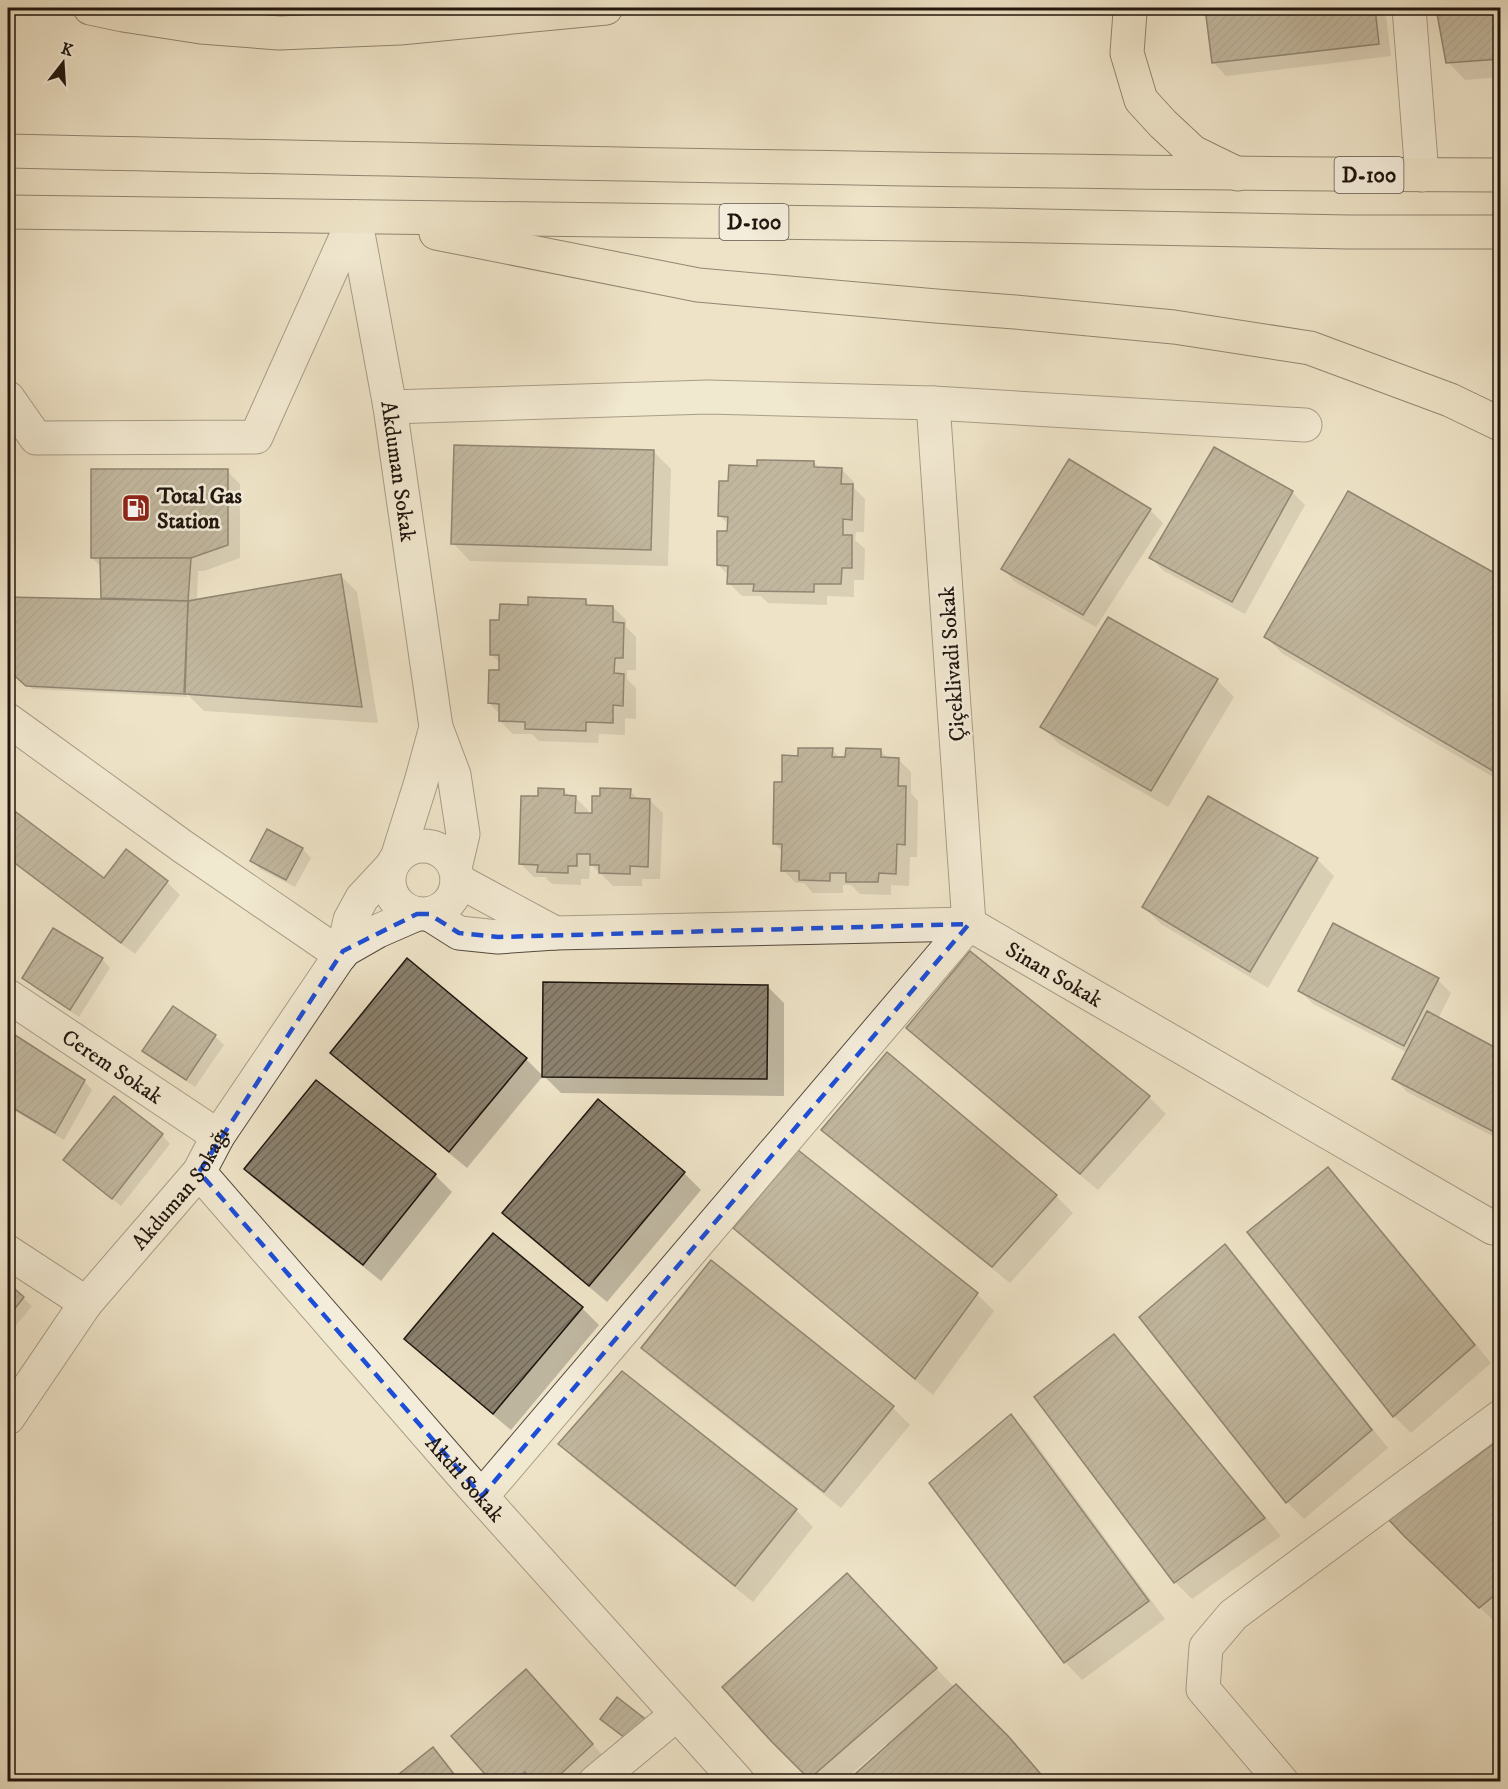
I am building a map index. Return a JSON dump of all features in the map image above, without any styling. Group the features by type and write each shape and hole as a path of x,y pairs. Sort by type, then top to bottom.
{"main road":[{"path":"90,8 201,27 279,33 400,28 606,8"},
{"path":"1132,8 1127,53 1141,100 1193,152 1238,174"},
{"name":"D-100","path":"8,151 773,168 1500,175"},
{"name":"D-100","path":"8,212 1349,232 1500,232"},
{"path":"355,217 698,285 1174,327 1310,348 1450,400 1500,424"}],"street":[{"path":"1410,8 1422,175"},
{"path":"8,398 36,438 256,437 355,217"},
{"name":"Akduman Sokak","path":"355,217 390,407 436,727 454,775 463,834 456,874"},
{"path":"390,407 708,398 933,403 1305,425"},
{"name":"Çiçeklivadi Sokak","path":"933,403 969,924"},
{"path":"8,720 182,846 342,953"},
{"name":"Akduman Sokak","path":"393,863 421,782 436,727"},
{"path":"423,914 440,910 449,902 455,892 456,874 449,858 440,850 429,846 417,846 406,850 393,863 388,880 390,891 396,902 406,910 423,914 459,933 498,937 555,933 969,924"},
{"name":"Akduman Sokağı","path":"8,1418 86,1303 199,1172 218,1136 342,953 350,920 362,898 393,863"},
{"path":"456,874 555,933"},
{"name":"Akduman Sokağı","path":"342,953 378,931 423,914"},
{"path":"482,1496 969,924"},
{"name":"Sinan Sokak","path":"969,924 1493,1228 1500,1229"},
{"name":"Cerem Sokak","path":"8,996 218,1136"},
{"name":"Akdil Sokak","path":"199,1172 482,1496 738,1782"},
{"path":"8,1252 86,1303"},
{"path":"1282,1782 1203,1689 1206,1647 1233,1615 1500,1417"},
{"path":"595,1782 677,1714"}],"highlighted area":[{"path":"417,914 429,914 459,933 498,937 969,924 482,1496 199,1172 343,951"}],"building":[{"path":"1205,8 1375,8 1379,44 1212,63"},
{"path":"1436,8 1500,8 1500,59 1446,63"},
{"path":"454,445 654,450 651,550 451,544"},
{"path":"1214,447 1293,491 1232,602 1149,558"},
{"path":"1069,459 1151,509 1083,615 1001,569"},
{"path":"757,460 814,461 814,467 842,468 841,484 853,484 852,520 843,519 843,535 852,535 852,568 842,568 841,584 814,584 814,592 753,591 754,584 727,584 728,566 717,565 717,531 727,531 728,517 718,516 719,481 728,481 729,465 757,466"},
{"path":"91,469 228,469 228,545 191,558 91,558"},
{"path":"1348,491 1500,576 1500,775 1264,637"},
{"path":"100,558 191,558 188,601 101,598"},
{"path":"341,574 362,707 185,694 188,601"},
{"path":"8,597 188,601 184,694 26,686 8,670"},
{"path":"528,597 586,599 586,605 613,606 613,622 624,623 623,658 615,658 614,673 624,674 623,706 613,705 613,723 586,722 586,731 525,729 525,722 499,721 499,704 488,703 489,670 499,670 499,655 490,655 490,620 499,620 500,604 528,605"},
{"path":"1108,617 1218,679 1151,791 1040,727"},
{"path":"798,748 833,748 832,757 845,757 846,748 881,749 881,757 899,758 898,786 906,786 905,845 897,844 896,874 879,873 878,882 846,882 846,873 830,873 830,881 799,880 799,871 781,871 782,844 773,844 774,782 782,782 782,755 798,756"},
{"path":"538,788 564,789 564,795 576,796 575,813 592,813 592,796 600,796 600,788 631,789 630,798 650,799 648,867 630,866 630,874 599,873 599,865 590,865 590,854 577,854 577,866 568,866 568,873 537,872 538,865 519,864 521,796 538,796"},
{"path":"1208,796 1318,858 1250,972 1142,907"},
{"path":"16,812 104,878 126,849 168,881 121,943 8,858 8,823"},
{"path":"267,829 303,848 286,880 250,861"},
{"path":"1333,923 1439,978 1404,1046 1298,991"},
{"path":"53,928 103,958 70,1010 22,978"},
{"path":"970,951 1150,1096 1080,1174 906,1028"},
{"path":"407,958 527,1058 449,1152 330,1053"},
{"path":"543,982 768,985 767,1079 542,1077"},
{"path":"173,1006 216,1035 186,1080 142,1051"},
{"path":"1427,1011 1500,1050 1500,1130 1498,1134 1392,1079"},
{"path":"15,1035 85,1080 55,1133 8,1105 8,1046"},
{"path":"887,1052 1057,1195 992,1267 821,1130"},
{"path":"316,1080 436,1174 363,1265 244,1169"},
{"path":"114,1096 163,1134 112,1199 63,1160"},
{"path":"598,1099 685,1172 589,1286 502,1213"},
{"path":"798,1150 978,1293 915,1379 733,1228"},
{"path":"1328,1167 1475,1345 1393,1417 1247,1232"},
{"path":"493,1233 583,1307 493,1414 404,1339"},
{"path":"1225,1244 1372,1430 1286,1503 1139,1317"},
{"path":"711,1260 894,1406 824,1492 641,1348"},
{"path":"8,1283 24,1297 8,1317"},
{"path":"1114,1334 1265,1518 1174,1583 1034,1397"},
{"path":"622,1371 797,1509 735,1586 558,1444"},
{"path":"1011,1414 1149,1601 1064,1663 929,1483"},
{"path":"1500,1439 1500,1591 1479,1608 1389,1520"},
{"path":"847,1573 937,1668 809,1779 722,1687"},
{"path":"526,1669 593,1744 552,1782 533,1782 525,1772 515,1782 492,1782 451,1736"},
{"path":"956,1684 1009,1737 1045,1779 1042,1782 846,1782"},
{"path":"617,1697 649,1722 633,1744 600,1719"},
{"path":"433,1747 460,1782 389,1782"}],"place":[{"name":"Total Gas Station","path":"136,508"}]}
